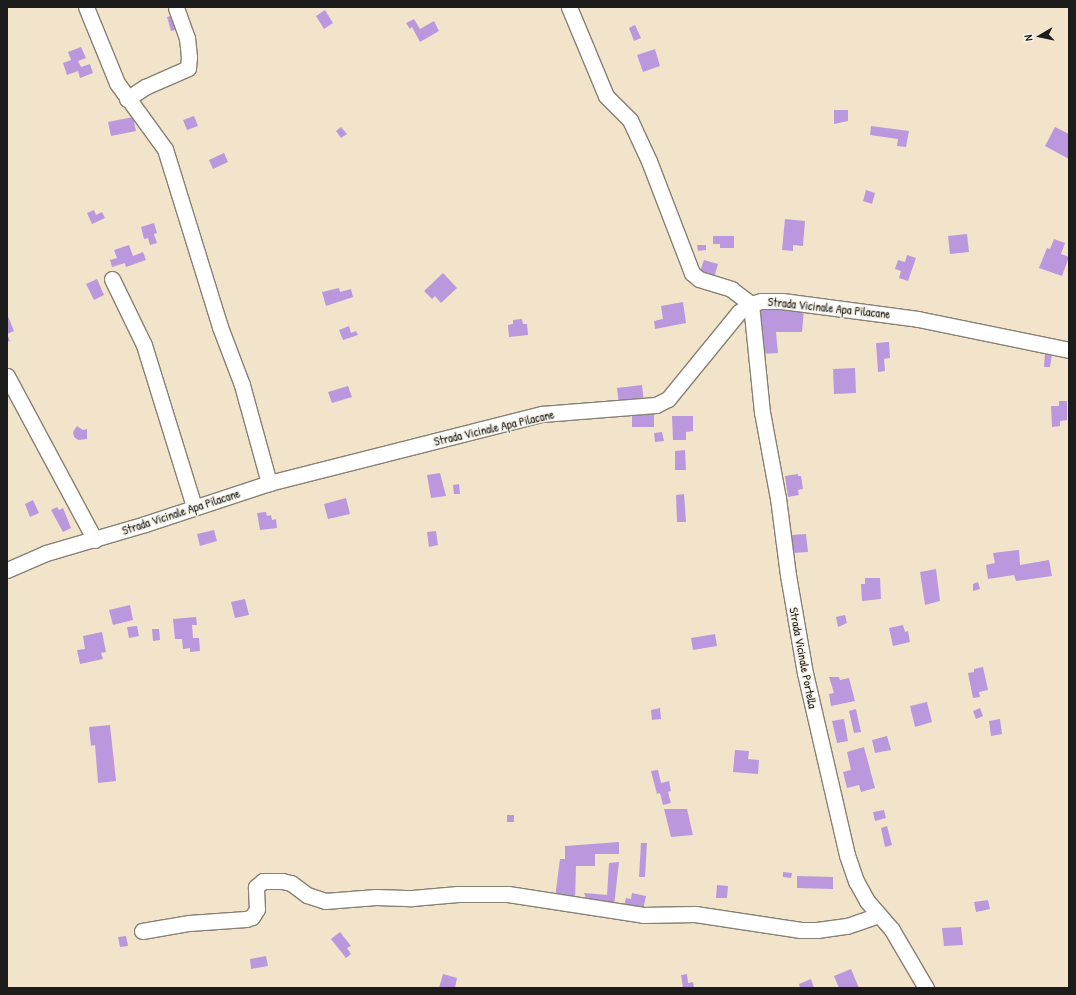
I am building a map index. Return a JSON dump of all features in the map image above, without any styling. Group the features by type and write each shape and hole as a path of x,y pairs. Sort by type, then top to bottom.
{"street":[{"path":"86,7 117,83 127,99 165,149 220,328 242,385 269,483"},
{"path":"569,7 606,96 630,120 649,161 692,273 699,279 731,289 751,304"},
{"path":"127,99 145,87 188,68 189,57 187,38 176,8"},
{"path":"112,279 144,345 194,508"},
{"name":"Strada Vicinale Apa Pilacane","path":"7,570 46,553 95,540 269,483 542,414 656,405 668,399 739,312 751,304 761,301 782,301 918,319 1069,350"},
{"name":"Strada Vicinale Portella","path":"751,304 762,412 778,498 788,576 805,673 847,855 856,881 867,901 892,930 926,988"},
{"path":"7,376 95,540"},
{"path":"142,931 189,923 246,919 252,917 256,909 256,887 263,881 282,881 291,883 307,895 325,901 376,897 412,898 458,894 508,894 643,915 695,914 801,930 817,930 847,926 879,915"}],"building":[{"path":"325,10 333,23 324,29 316,16"},
{"path":"174,15 178,29 171,31 167,17"},
{"path":"414,19 420,29 434,21 439,31 420,42 412,27 410,29 406,23"},
{"path":"635,25 641,38 634,41 629,28"},
{"path":"81,47 86,58 78,61 81,67 90,64 93,73 80,78 78,71 67,75 63,63 71,60 68,52"},
{"path":"655,49 660,66 643,72 637,55"},
{"path":"834,110 848,110 848,121 834,124"},
{"path":"194,116 198,126 187,130 183,120"},
{"path":"133,117 136,131 111,136 108,122"},
{"path":"871,126 909,131 906,147 897,146 898,139 870,135"},
{"path":"341,127 347,134 341,138 336,131"},
{"path":"1055,127 1069,134 1069,159 1045,146"},
{"path":"224,153 228,162 213,169 209,160"},
{"path":"866,190 875,193 872,204 863,201"},
{"path":"94,210 96,215 102,212 105,218 92,224 87,213"},
{"path":"785,219 805,221 803,246 793,245 793,251 782,250"},
{"path":"154,223 157,233 154,234 157,243 150,245 148,238 144,239 141,227"},
{"path":"967,234 969,252 950,254 948,236"},
{"path":"713,236 734,236 734,248 720,248 720,244 713,244"},
{"path":"1054,239 1065,243 1061,254 1069,257 1062,276 1039,268 1047,248 1050,249"},
{"path":"129,245 133,256 143,252 146,260 126,267 125,263 112,267 110,260 117,258 114,250"},
{"path":"697,245 706,245 706,250 698,251"},
{"path":"907,255 916,258 908,281 899,278 901,271 895,269 898,260 905,262"},
{"path":"704,260 718,264 714,278 699,274"},
{"path":"443,273 457,288 441,303 435,296 432,299 424,291"},
{"path":"97,279 104,295 94,300 86,284"},
{"path":"339,288 340,292 351,289 353,297 326,306 322,292"},
{"path":"683,302 686,323 655,329 654,321 663,319 661,306"},
{"path":"760,307 804,309 802,332 776,332 778,353 762,354 757,312"},
{"path":"7,314 14,331 7,334"},
{"path":"522,319 523,324 527,324 528,335 509,337 508,325 513,324 513,320"},
{"path":"349,326 351,333 356,331 358,335 343,340 339,330"},
{"path":"7,334 10,341 7,342"},
{"path":"889,342 890,358 884,359 885,371 878,372 876,343"},
{"path":"1045,353 1052,354 1050,367 1044,367"},
{"path":"855,368 856,393 834,394 833,369"},
{"path":"642,385 644,402 619,404 617,388"},
{"path":"348,386 352,397 332,403 328,392"},
{"path":"1059,401 1067,401 1067,420 1060,421 1060,426 1052,427 1051,406 1059,406"},
{"path":"632,411 654,411 654,427 632,427"},
{"path":"672,416 693,416 693,431 686,432 686,440 673,440"},
{"path":"77,426 83,430 87,429 87,439 78,440 74,437 73,432"},
{"path":"662,432 664,441 655,442 654,433"},
{"path":"685,450 686,470 675,470 675,451"},
{"path":"440,473 446,496 431,498 427,475"},
{"path":"798,474 798,476 801,476 803,489 798,490 799,495 788,497 785,476"},
{"path":"459,484 460,494 454,494 453,485"},
{"path":"684,494 686,522 677,522 676,495"},
{"path":"346,498 350,514 328,519 324,504"},
{"path":"33,500 39,513 30,517 25,504"},
{"path":"57,507 59,510 63,508 71,528 63,532 51,510"},
{"path":"266,512 267,516 271,515 272,520 276,519 277,528 260,530 257,513"},
{"path":"214,530 217,541 200,546 197,534"},
{"path":"436,531 438,545 429,547 427,532"},
{"path":"806,534 808,552 793,553 791,535"},
{"path":"1019,550 1020,565 1049,560 1052,576 1016,581 1014,575 988,579 986,565 995,563 993,553"},
{"path":"936,569 940,601 925,605 920,572"},
{"path":"865,578 880,578 881,599 862,601 861,584 865,584"},
{"path":"978,582 980,589 973,591 973,584"},
{"path":"245,599 249,615 235,618 231,602"},
{"path":"130,605 133,620 113,625 109,610"},
{"path":"845,615 847,623 838,627 836,617"},
{"path":"196,617 197,625 192,625 193,638 199,638 200,651 190,652 190,648 183,649 182,639 175,639 173,619"},
{"path":"903,625 905,632 908,631 910,642 893,646 889,628"},
{"path":"137,626 139,636 129,638 127,627"},
{"path":"152,629 159,629 160,640 153,641"},
{"path":"102,632 106,652 101,653 103,659 80,664 77,650 85,649 83,636"},
{"path":"715,634 717,646 693,650 691,638"},
{"path":"983,667 988,690 979,692 980,697 973,698 968,673 974,672 974,669"},
{"path":"829,677 839,677 840,680 849,678 855,701 831,706 829,694 834,693"},
{"path":"927,702 932,722 915,727 910,706"},
{"path":"660,708 661,719 652,720 651,710"},
{"path":"980,708 983,716 976,719 973,711"},
{"path":"856,709 861,732 854,733 849,711"},
{"path":"844,719 848,741 837,743 832,721"},
{"path":"1000,719 1002,734 991,736 989,721"},
{"path":"110,725 116,781 98,783 95,745 91,746 89,727"},
{"path":"887,736 891,750 875,753 872,740"},
{"path":"864,747 875,788 861,792 859,785 847,788 843,772 851,770 847,752"},
{"path":"735,750 749,751 748,759 759,760 758,774 733,772"},
{"path":"658,770 661,783 669,781 671,791 668,792 671,803 663,805 660,793 657,794 651,771"},
{"path":"664,809 687,809 693,835 671,837"},
{"path":"884,810 886,818 875,821 873,812"},
{"path":"507,815 514,815 514,822 507,822"},
{"path":"887,826 892,845 885,847 881,828"},
{"path":"619,842 619,854 595,854 595,866 576,866 575,901 555,898 560,859 565,859 565,846"},
{"path":"641,843 647,843 645,877 639,877"},
{"path":"619,862 614,906 588,903 584,893 607,895 609,863"},
{"path":"783,872 792,873 791,878 783,877"},
{"path":"797,876 833,877 833,889 797,888"},
{"path":"717,885 728,886 727,898 716,898"},
{"path":"632,893 646,896 643,910 624,907 626,898 631,899"},
{"path":"988,900 990,909 976,912 974,902"},
{"path":"961,927 963,945 944,946 942,928"},
{"path":"340,932 351,946 347,948 351,954 346,958 331,939"},
{"path":"126,936 128,946 120,947 118,937"},
{"path":"266,956 268,966 251,969 250,959"},
{"path":"851,969 859,988 839,988 834,976"},
{"path":"443,974 457,978 455,988 439,988"},
{"path":"687,974 688,983 693,982 694,988 683,988 681,975"},
{"path":"811,979 814,988 800,988 799,984"}]}
